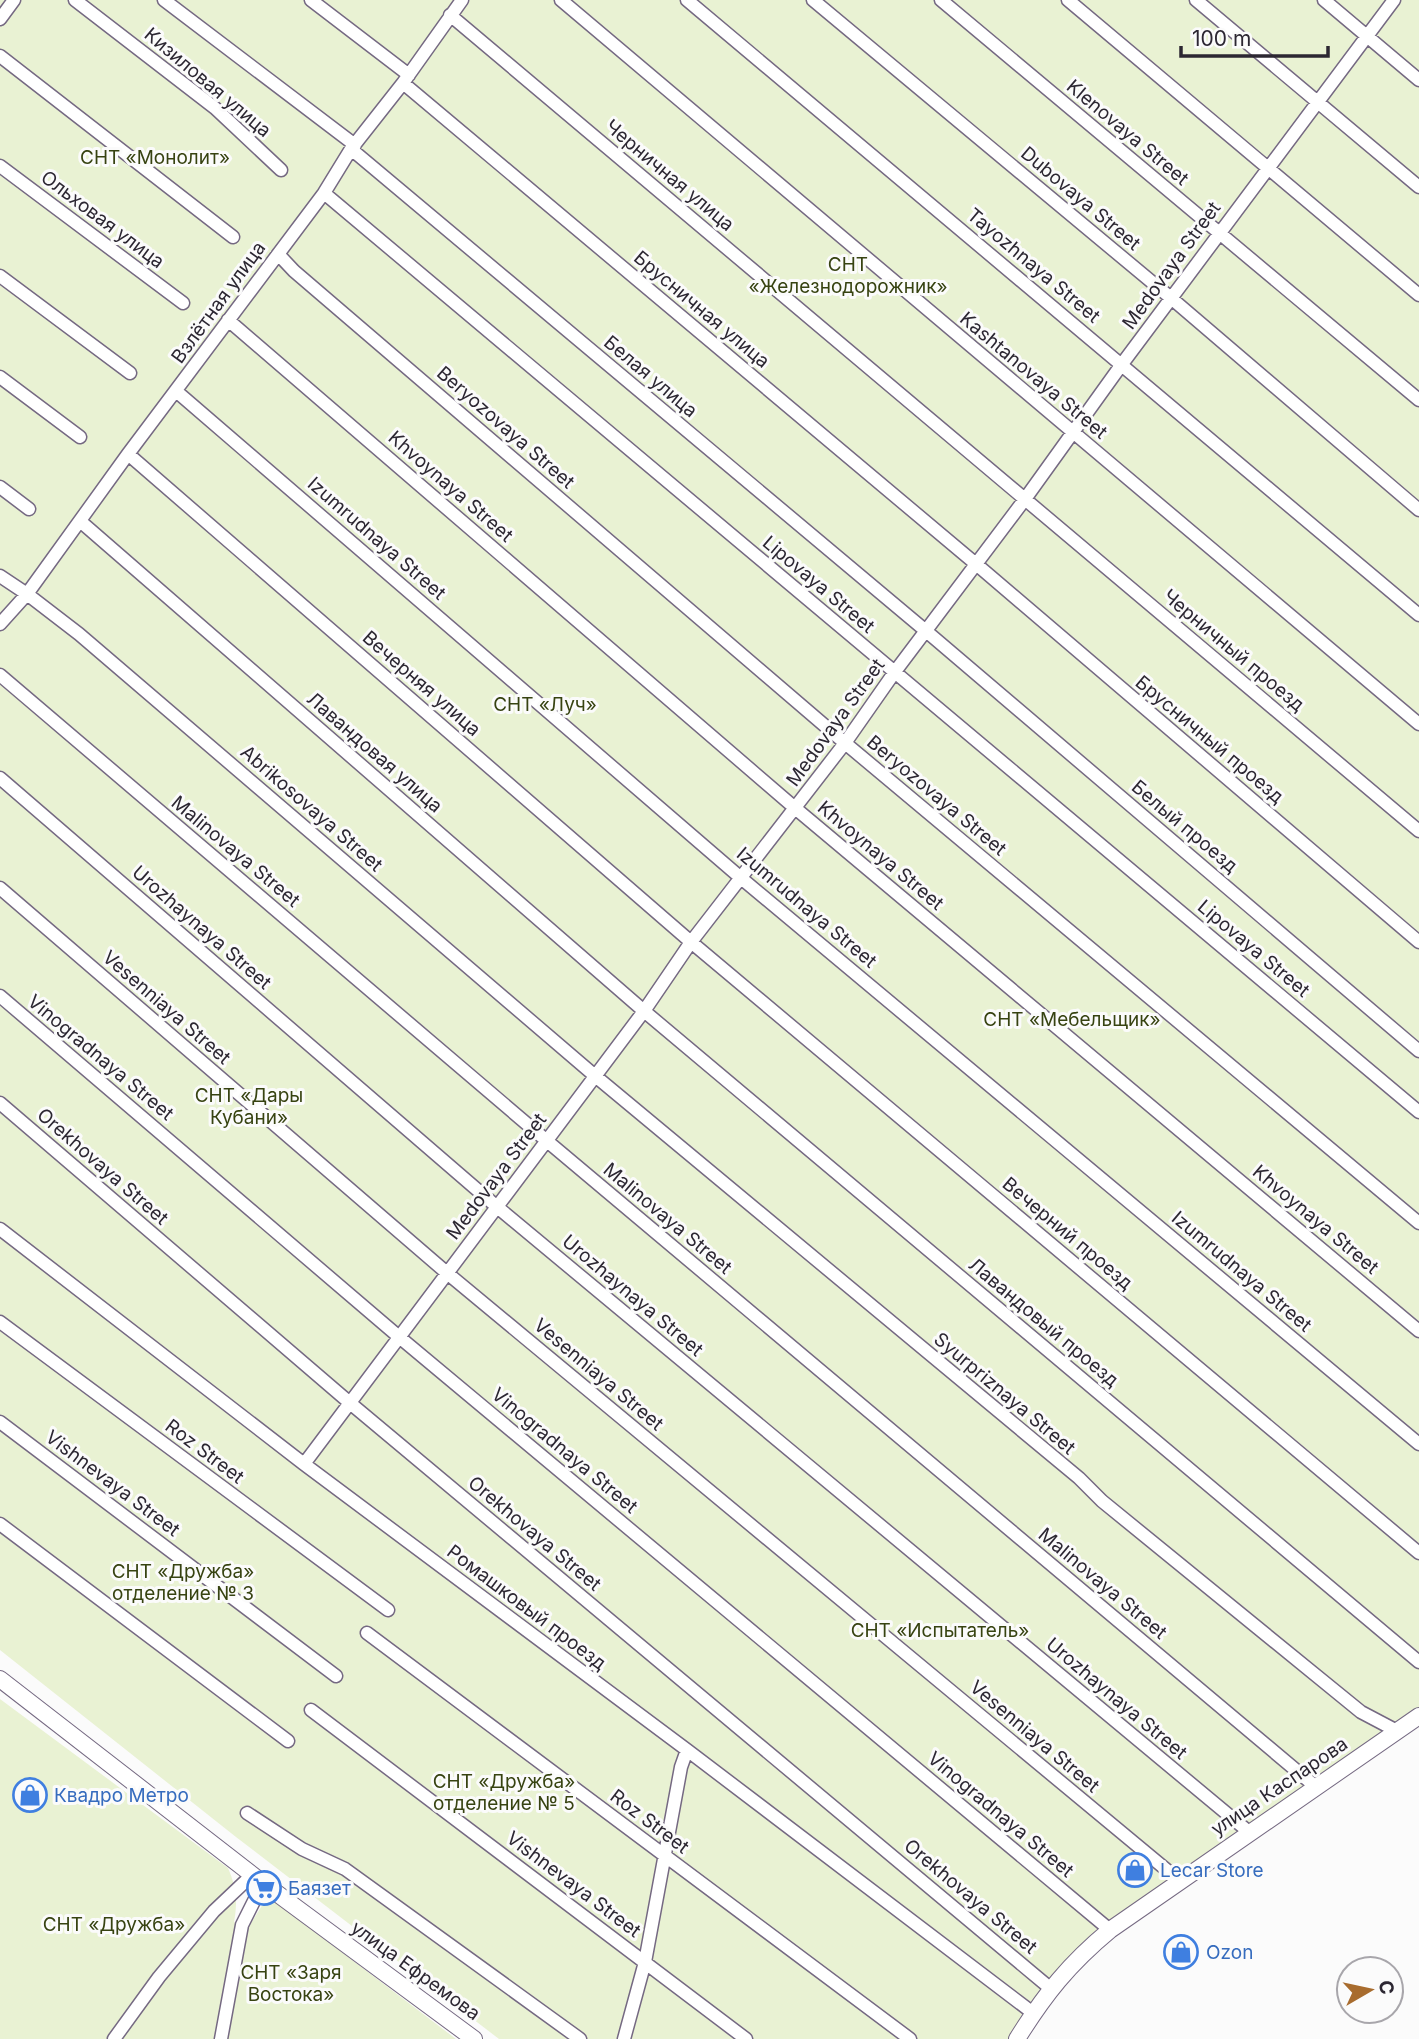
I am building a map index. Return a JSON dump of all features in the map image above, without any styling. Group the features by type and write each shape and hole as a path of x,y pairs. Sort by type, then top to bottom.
{"main road":[{"name":"улица Ефремова","path":"0,1679 258,1879 474,2039"},
{"name":"улица Каспарова","path":"1017,2039 1050,1988 1067,1968 1110,1930 1419,1716"}],"street":[{"path":"0,19 14,0"},
{"name":"Кизиловая улица","path":"75,0 215,108 281,170"},
{"name":"Белая улица","path":"164,0 353,147 926,631"},
{"name":"Брусничная улица","path":"311,0 976,564"},
{"name":"Kashtanovaya Street","path":"561,0 1419,724"},
{"name":"Tayozhnaya Street","path":"687,0 1419,615"},
{"name":"Dubovaya Street","path":"813,0 1171,298 1419,510"},
{"name":"Klenovaya Street","path":"941,0 1419,400"},
{"path":"1068,0 1419,295"},
{"path":"1196,0 1419,187"},
{"path":"1324,0 1419,80"},
{"name":"Medovaya Street","path":"304,1464 644,1012 691,942 845,743 1218,233 1394,0"},
{"name":"Взлётная улица","path":"0,624 27,594 324,192 353,147 406,79 455,5"},
{"name":"Черничная улица","path":"455,5 1025,499"},
{"path":"0,56 233,237"},
{"name":"Ольховая улица","path":"0,166 183,303"},
{"name":"Lipovaya Street","path":"324,192 1419,1112"},
{"name":"Beryozovaya Street","path":"278,254 845,743 1419,1223"},
{"path":"0,276 130,373"},
{"name":"Khvoynaya Street","path":"228,320 795,808 1419,1331"},
{"path":"0,377 80,438"},
{"name":"Izumrudnaya Street","path":"176,391 741,878 1419,1444"},
{"name":"Вечерняя улица","path":"128,454 691,942"},
{"path":"0,487 29,509"},
{"name":"Черничный проезд","path":"1025,499 1419,831"},
{"name":"Лавандовая улица","path":"80,521 644,1012"},
{"name":"Брусничный проезд","path":"976,564 1419,942"},
{"name":"Abrikosovaya Street","path":"0,576 79,635 594,1075"},
{"name":"Белый проезд","path":"926,631 1419,1051"},
{"name":"Malinovaya Street","path":"0,675 547,1141 1316,1787"},
{"name":"Urozhaynaya Street","path":"0,778 496,1206 1249,1832"},
{"name":"Vesenniaya Street","path":"0,888 447,1273 1180,1881"},
{"name":"Вечерний проезд","path":"691,942 1419,1553"},
{"name":"Vinogradnaya Street","path":"0,996 398,1336 1110,1930"},
{"name":"Лавандовый проезд","path":"644,1012 1419,1662"},
{"name":"Syurpriznaya Street","path":"594,1075 1079,1478 1102,1502 1361,1712 1397,1731"},
{"name":"Orekhovaya Street","path":"0,1103 350,1403 1050,1988"},
{"name":"Ромашковый проезд","path":"0,1229 304,1464 1033,2013"},
{"name":"Roz Street","path":"0,1322 388,1610"},
{"name":"Vishnevaya Street","path":"0,1422 336,1676"},
{"path":"0,1524 288,1741"},
{"name":"Roz Street","path":"367,1633 909,2039"},
{"name":"Vishnevaya Street","path":"311,1710 746,2039"},
{"path":"624,2039 645,1962 681,1767 687,1750"},
{"name":"улица Ефремова","path":"247,1813 302,1849 345,1869 580,2039"},
{"path":"114,2039 159,1977 214,1911 258,1879"},
{"path":"221,2039 242,1925 258,1879"}],"green space":[{"path":"0,0 1419,0 1419,1716 1110,1930 1017,2039 499,2039 236,1837 0,1650"},
{"name":"СНТ «Дружба»","path":"0,1699 228,1868 236,1894 234,1922 240,1924 218,2039 0,2039"},
{"name":"СНТ «Заря Востока»","path":"268,1896 456,2039 222,2039 246,1931"}],"place":[{"name":"Квадро Метро","path":"30,1795"},
{"name":"Lecar Store","path":"1135,1870"},
{"name":"Баязет","path":"264,1888"},
{"name":"Ozon","path":"1181,1952"}],"park label":[{"name":"СНТ «Монолит»","path":"155,157"},
{"name":"СНТ «Железнодорожник»","path":"848,275"},
{"name":"СНТ «Луч»","path":"545,704"},
{"name":"СНТ «Мебельщик»","path":"1072,1019"},
{"name":"СНТ «Дары Кубани»","path":"249,1106"},
{"name":"СНТ «Дружба» отделение № 3","path":"183,1582"},
{"name":"СНТ «Испытатель»","path":"940,1630"},
{"name":"СНТ «Дружба» отделение № 5","path":"504,1792"}]}
